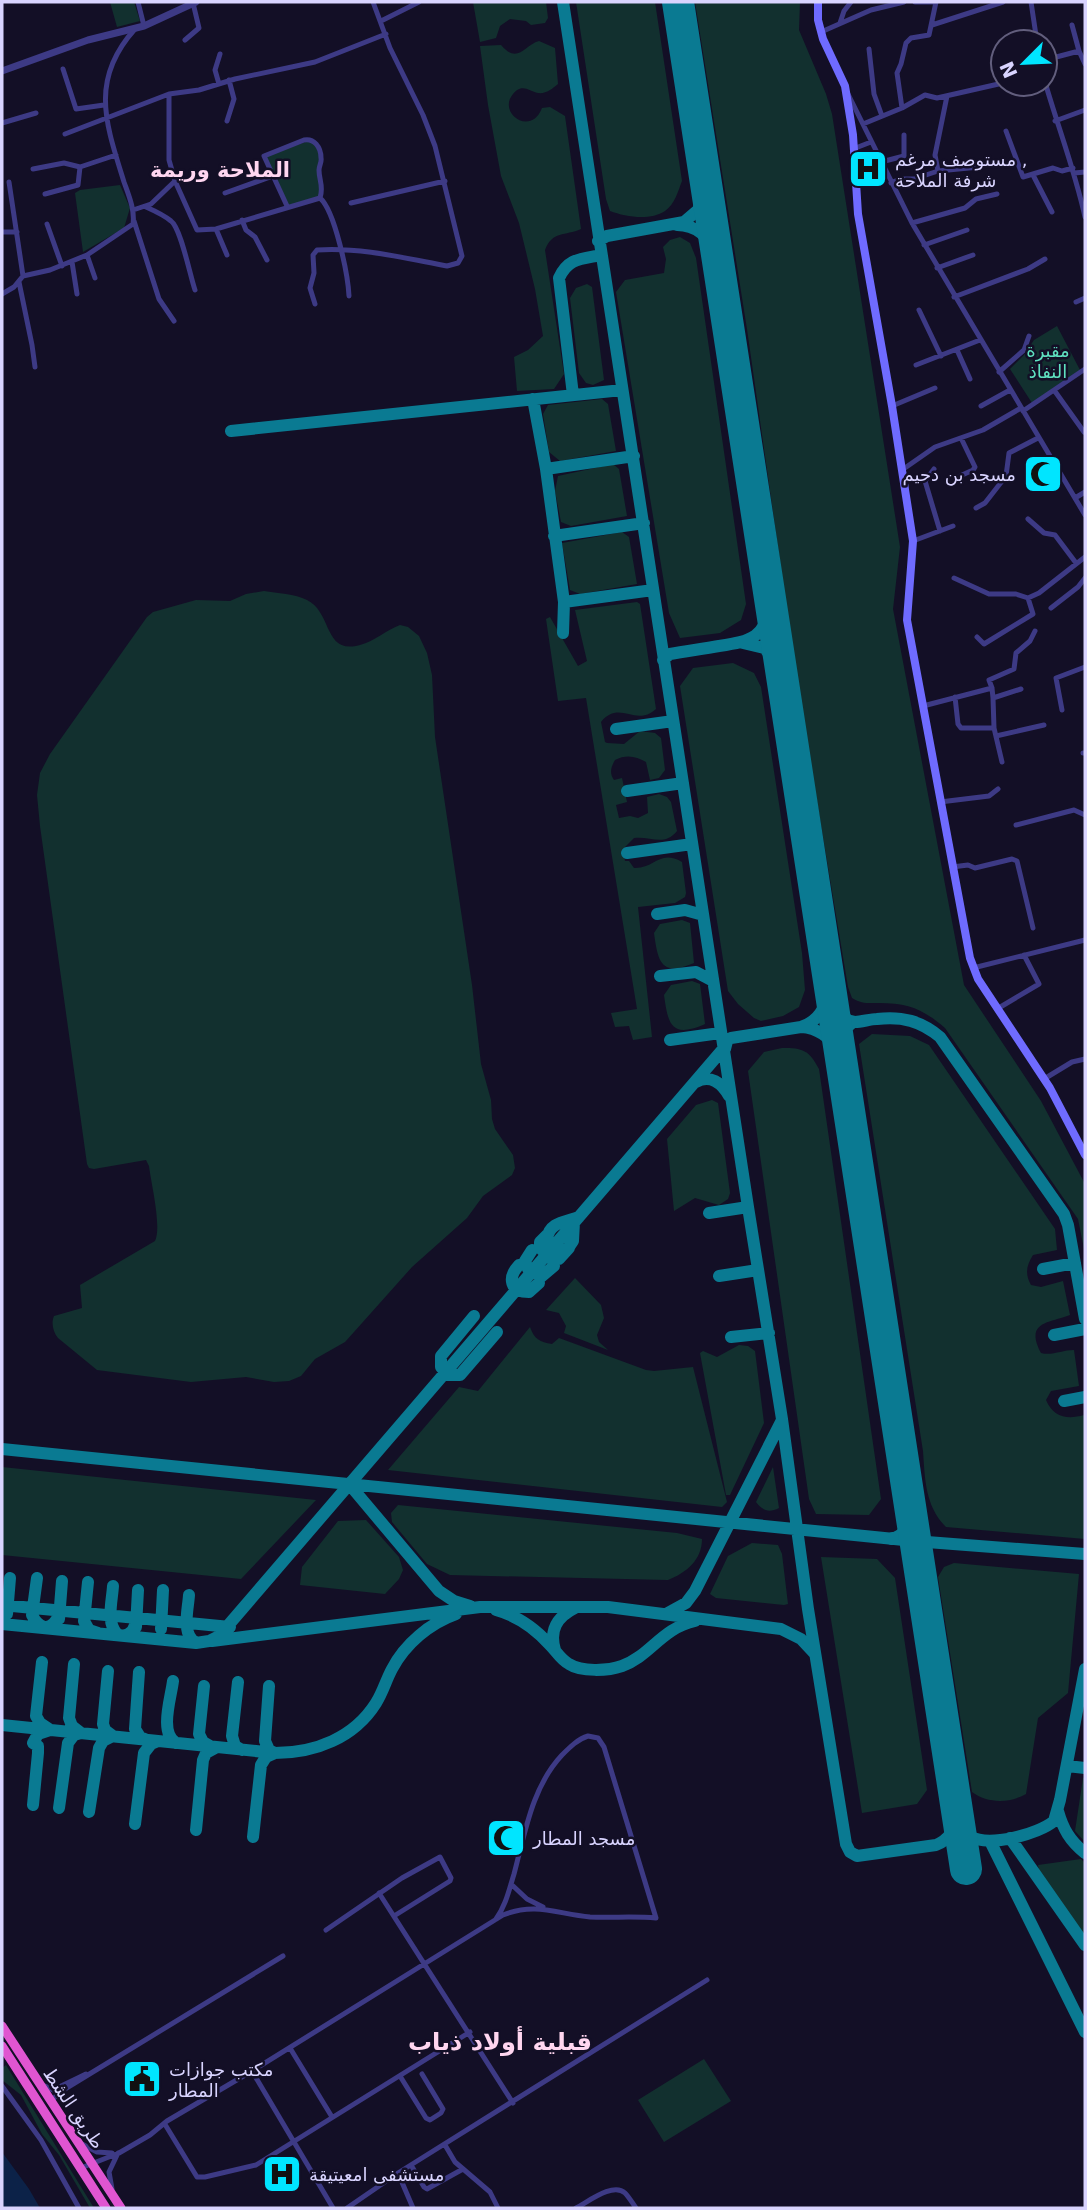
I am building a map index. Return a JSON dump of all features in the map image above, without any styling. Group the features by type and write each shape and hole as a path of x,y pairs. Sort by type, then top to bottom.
{"highway":[{"name":"طريق الشط","path":"2,2026 121,2208"},
{"name":"طريق الشط","path":"2,2046 106,2208"}],"main road":[{"path":"818,2 821,32 845,86 858,214 913,541 906,613 973,968 1081,1138 1085,1154"}],"street":[{"path":"138,2 144,26"},
{"path":"2,72 88,40 144,26 194,2 199,28 185,40"},
{"path":"315,304 310,288 314,273 313,253 317,250 374,253 447,265 458,263 462,256 445,181 423,115 403,78 373,2"},
{"path":"381,21 419,2"},
{"path":"840,23 850,2"},
{"path":"821,32 887,3 904,2"},
{"path":"902,108 897,73 906,43 911,38 929,35 935,2 915,2"},
{"path":"932,25 1003,2"},
{"path":"1031,2 1035,28"},
{"path":"1072,25 1085,64"},
{"path":"135,29 112,66 104,105 134,221 159,299 174,321"},
{"path":"65,134 169,94 315,62 386,34"},
{"path":"869,49 874,94 882,116"},
{"path":"1059,56 1079,51"},
{"path":"219,54 215,70 219,84"},
{"path":"63,69 76,109 104,105"},
{"path":"226,121 234,99 229,80"},
{"path":"845,86 924,245 1085,515"},
{"path":"863,124 924,96 933,99 989,86"},
{"path":"169,94 168,154 175,181 197,230 216,229 320,198"},
{"path":"938,171 935,155 947,96"},
{"path":"1049,98 1085,217"},
{"path":"1055,121 1085,110"},
{"path":"2,123 36,113"},
{"path":"1006,131 1021,176 1025,178 1053,168 1085,172"},
{"path":"881,162 904,156 904,135"},
{"path":"287,206 264,156 304,140 312,140 321,156 319,171 323,185 320,198"},
{"path":"853,149 871,142"},
{"path":"33,169 64,163 80,167 116,155"},
{"path":"45,194 78,185 80,167"},
{"path":"891,183 938,171 979,167"},
{"path":"1032,175 1052,212"},
{"path":"225,193 273,176"},
{"path":"133,210 146,207 175,181"},
{"path":"351,203 445,181"},
{"path":"9,182 35,368"},
{"path":"912,223 965,208 975,200 997,194"},
{"path":"320,198 326,204 341,250 349,296"},
{"path":"146,207 175,224 195,290"},
{"path":"242,220 267,260"},
{"path":"2,294 21,279 87,255 131,228 134,221"},
{"path":"47,224 62,265"},
{"path":"216,229 227,255"},
{"path":"924,245 967,230"},
{"path":"2,232 17,232"},
{"path":"87,255 95,278"},
{"path":"937,268 973,256"},
{"path":"954,297 1028,270 1045,259"},
{"path":"72,262 77,294"},
{"path":"1076,302 1085,298"},
{"path":"919,310 941,356"},
{"path":"999,372 1024,350 1029,336"},
{"path":"916,365 981,340"},
{"path":"957,350 970,379"},
{"path":"902,470 935,447 983,430 1022,410 1085,369"},
{"path":"892,405 935,388"},
{"path":"981,406 1010,390"},
{"path":"1054,390 1084,432"},
{"path":"960,476 975,467 961,438"},
{"path":"976,508 985,503 1006,476 1009,453 1038,438"},
{"path":"934,469 925,481 940,531"},
{"path":"1075,498 1085,492"},
{"path":"1028,519 1044,533 1055,535 1076,563"},
{"path":"913,541 953,526"},
{"path":"954,578 989,594 1016,594 1028,598 1039,593 1085,557"},
{"path":"1051,608 1078,587 1085,578"},
{"path":"977,637 984,644 1033,614 1028,598"},
{"path":"1002,762 994,728 990,678 1014,669 1016,653 1030,641 1035,631"},
{"path":"1062,710 1056,677 1085,667"},
{"path":"923,706 992,688"},
{"path":"993,698 1021,690"},
{"path":"955,697 958,724 961,728 994,728"},
{"path":"996,736 1044,725"},
{"path":"940,802 989,796 998,789"},
{"path":"1016,825 1074,810 1085,815"},
{"path":"952,867 968,865 975,868 1017,860 1033,928"},
{"path":"973,968 1085,940"},
{"path":"997,1009 1039,984 1024,955"},
{"path":"1044,1079 1068,1064 1085,1059"},
{"path":"150,2135 167,2121 290,2048 496,1919 517,1910 546,1908 590,1917 656,1918 604,1747 598,1738 582,1738 561,1756 547,1774 536,1798 507,1899 496,1919"},
{"path":"326,1930 379,1893 436,1858 441,1859 452,1878 450,1881 394,1916"},
{"path":"511,1884 522,1895 546,1908"},
{"path":"379,1893 513,2103"},
{"path":"517,1910 522,1895"},
{"path":"52,2106 56,2095 283,1956"},
{"path":"346,2208 707,1980"},
{"path":"166,2126 193,2174 200,2178 256,2165 470,2032"},
{"path":"290,2048 332,2117"},
{"path":"30,2071 51,2090 95,2070"},
{"path":"252,2071 333,2208"},
{"path":"400,2076 426,2118 430,2120 443,2109 422,2074"},
{"path":"2,2086 41,2140 79,2208"},
{"path":"81,2168 118,2153 166,2126 173,2119"},
{"path":"77,2142 97,2152 118,2153"},
{"path":"445,2145 455,2162 490,2192 498,2208"},
{"path":"115,2199 108,2172 118,2153"},
{"path":"411,2165 427,2189 463,2169"},
{"path":"398,2173 413,2208"},
{"path":"576,2208 600,2195 619,2189 625,2192 636,2208"}],"green space":[{"path":"110,2 134,2 140,21 117,27"},
{"path":"473,2 546,2 548,18 545,23 531,25 526,21 510,19 500,26 496,38 480,42"},
{"path":"576,2 655,2 682,181 671,205 659,214 638,217 610,211"},
{"path":"695,2 800,2 799,30 832,114 900,547 893,609 964,985 1041,1101 1085,1184 1085,1254 1078,1219 945,1028 929,1016 907,1006 859,1001 852,998 848,987 797,681 747,329"},
{"path":"539,41 555,48 558,84 541,93 519,89 509,101 509,108 517,119 524,121 531,121 542,108 550,107 565,116 581,229 555,237 545,250 564,374 554,389 517,391 514,357 528,350 543,336 519,223 501,176 480,46 501,45 507,51 517,54"},
{"path":"312,140 321,156 320,198 287,206 264,156"},
{"path":"120,185 130,208 124,228 83,252 75,193"},
{"path":"680,237 690,243 696,258 746,604 741,620 720,633 680,638 669,613 616,292 625,280 664,273 666,259 663,247 670,240"},
{"path":"587,284 592,287 604,380 593,385 586,383 579,373 570,298 576,288"},
{"name":"مقبرة النفاذ","path":"1057,326 1080,370 1032,403 1010,369 1034,340"},
{"path":"602,399 608,404 616,451 560,461 549,452 543,414 548,405"},
{"path":"613,464 619,469 627,516 571,526 561,522 555,491 558,476"},
{"path":"622,532 629,537 637,584 580,594 570,590 562,543"},
{"path":"264,591 307,600 321,614 334,639 340,644 360,645 400,625 408,627 419,636 427,653 432,675 435,737 481,1064 491,1100 495,1129 513,1155 515,1168 512,1175 483,1196 467,1218 412,1267 345,1342 315,1359 301,1376 289,1381 274,1382 246,1377 191,1382 97,1370 58,1338 53,1327 54,1316 82,1308 80,1285 155,1241 157,1216 146,1160 94,1169 87,1164 40,826 37,795 40,773 50,754 153,612 196,600 230,601 246,594"},
{"path":"637,602 640,604 656,709 641,716 615,713 601,722 607,743 624,744 640,731 655,733 661,738 665,770 659,778 650,780 646,762 631,756 615,760 611,775 614,780 622,778 627,802 616,805 619,818 638,818 648,813 647,797 659,794 671,802 677,831 672,836 662,840 634,838 623,849 625,861 629,861 634,868 647,866 662,858 682,862 686,893 685,897 675,903 638,907 652,1037 633,1040 629,1026 615,1027 611,1013 637,1009 586,698 558,701 546,619 550,617 578,666 587,661 575,610"},
{"path":"733,663 754,673 761,687 802,953 805,990 799,1007 783,1016 761,1021 738,1004 728,991 680,686 693,668"},
{"path":"682,920 690,923 694,963 683,967 668,967 663,964 657,952 654,933 660,924"},
{"path":"692,981 700,984 705,1024 685,1030 678,1029 673,1026 667,1014 664,995 671,985"},
{"path":"872,1034 910,1036 929,1045 1055,1229 1057,1250 1033,1255 1027,1274 1031,1285 1041,1287 1063,1281 1070,1315 1042,1325 1037,1329 1036,1335 1041,1353 1074,1350 1079,1386 1051,1391 1046,1400 1052,1410 1061,1416 1084,1415 1085,1539 946,1527 930,1501 859,1044"},
{"path":"782,1048 805,1051 819,1069 881,1499 869,1515 816,1514 809,1499 748,1071 764,1052"},
{"path":"712,1100 718,1103 730,1193 728,1199 719,1205 695,1198 674,1211 667,1139 696,1105"},
{"path":"575,1278 601,1305 604,1318 597,1335 599,1342 608,1350 564,1333 566,1326 559,1313 546,1310"},
{"path":"530,1327 536,1337 544,1342 552,1344 559,1338 646,1370 693,1367 727,1502 722,1507 388,1470 459,1387 478,1391"},
{"path":"739,1345 748,1346 755,1351 764,1423 730,1495 726,1495 700,1353 703,1351 717,1357"},
{"path":"2,1467 316,1500 241,1579 2,1555"},
{"path":"773,1467 779,1508 769,1511 756,1502"},
{"path":"398,1505 677,1533 702,1539 701,1547 692,1565 668,1580 450,1575 427,1564 392,1522 391,1513"},
{"path":"366,1520 399,1557 403,1570 399,1579 385,1594 300,1585 302,1567 338,1521"},
{"path":"752,1543 778,1545 782,1554 788,1604 716,1598 710,1594 728,1556"},
{"path":"821,1557 877,1559 895,1578 927,1790 917,1804 862,1813"},
{"path":"954,1563 1079,1574 1068,1693 1038,1718 1026,1794 1005,1801 991,1800 972,1792 938,1577 944,1567"},
{"path":"1085,1777 1085,1842 1075,1831"},
{"path":"1081,1859 1085,1863 1085,1935 1040,1876 1038,1865"},
{"path":"704,2059 731,2101 664,2142 638,2100"},
{"path":"6,2065 94,2208 90,2208 59,2155 42,2134 21,2095 2,2080 2,2068"}],"water":[{"path":"2,2152 29,2189 40,2208 2,2208"}],"taxiway":[{"path":"563,2 846,1844 850,1852 857,1856 936,1845 950,1834 958,1818"},
{"path":"598,241 607,236 684,222 698,210 706,185"},
{"path":"677,225 690,227 701,233 717,253"},
{"path":"573,395 559,278 571,263 601,255"},
{"path":"231,431 622,390"},
{"path":"533,399 546,469 564,602 563,633"},
{"path":"546,469 634,456"},
{"path":"554,536 644,523"},
{"path":"564,602 653,590"},
{"path":"663,660 670,654 730,644 755,636 765,623 771,602"},
{"path":"743,643 764,648 780,665"},
{"path":"616,729 673,721"},
{"path":"627,791 683,783"},
{"path":"627,853 692,844"},
{"path":"657,914 685,910 703,915"},
{"path":"660,976 696,972 713,981"},
{"path":"829,983 827,998 819,1016 801,1027 823,1034 840,1051"},
{"path":"832,1006 851,1021 903,1019 918,1023 940,1037 1064,1214 1085,1319"},
{"path":"838,1043 845,1029 853,1022"},
{"path":"725,1049 731,1038 801,1027"},
{"path":"670,1040 720,1033"},
{"path":"2,1624 196,1643 219,1636 724,1048"},
{"path":"696,1082 711,1079 723,1087 729,1096"},
{"path":"709,1213 748,1207"},
{"path":"574,1222 573,1241 567,1250 557,1250 547,1239 548,1233 554,1226 579,1217"},
{"path":"547,1235 540,1242 540,1248 551,1259 559,1259 569,1248"},
{"path":"532,1250 525,1261 528,1269 541,1277 554,1266"},
{"path":"1043,1269 1075,1263"},
{"path":"519,1265 512,1279 514,1287 529,1292 539,1283"},
{"path":"719,1276 758,1270"},
{"path":"474,1316 441,1356 441,1367 448,1375 460,1375 497,1332"},
{"path":"1054,1335 1085,1329"},
{"path":"731,1337 769,1333"},
{"path":"1064,1401 1085,1397"},
{"path":"666,1614 686,1603 695,1591 782,1420"},
{"path":"2,1449 914,1541 1085,1554"},
{"path":"349,1484 439,1591 454,1601 470,1606"},
{"path":"890,1539 904,1531 910,1515"},
{"path":"7,1614 10,1578"},
{"path":"37,1578 32,1615 45,1627 52,1625 58,1617"},
{"path":"59,1619 62,1581"},
{"path":"88,1582 84,1621 89,1630 98,1633"},
{"path":"113,1586 110,1611 114,1629 117,1634 126,1635 135,1625"},
{"path":"136,1627 138,1590"},
{"path":"161,1629 163,1590"},
{"path":"189,1595 187,1628 188,1634 196,1643"},
{"path":"2,1605 230,1627"},
{"path":"212,1641 480,1607 608,1607 781,1629 801,1639 815,1654"},
{"path":"555,1650 553,1636 556,1625 575,1608"},
{"path":"496,1610 519,1619 532,1628 561,1658 574,1667 602,1670 616,1668 632,1661 674,1630 695,1621"},
{"path":"2,1725 275,1753 305,1750 332,1741 357,1726 376,1703 397,1660 411,1643 428,1629 456,1614"},
{"path":"42,1662 36,1716 40,1723 49,1729"},
{"path":"74,1664 69,1718 72,1726 81,1733"},
{"path":"958,1818 970,1836 989,1841 1026,1835 1054,1821 1085,1669"},
{"path":"89,1812 99,1748 103,1741 113,1736 105,1730 103,1724 108,1671"},
{"path":"139,1672 135,1729 140,1737 147,1740"},
{"path":"173,1681 167,1723 171,1738 176,1743"},
{"path":"238,1682 232,1736 235,1746 242,1750"},
{"path":"204,1686 199,1734 203,1742 210,1746"},
{"path":"253,1837 261,1765 266,1757 275,1753 269,1750 265,1741 269,1686"},
{"path":"33,1805 38,1753 38,1746 33,1743 38,1734 50,1730"},
{"path":"59,1808 68,1743 74,1735 81,1733"},
{"path":"135,1824 144,1753 151,1744 158,1741"},
{"path":"196,1830 203,1760 206,1753 217,1747"},
{"path":"1067,1766 1085,1768"},
{"path":"1058,1811 1068,1834 1085,1853"},
{"path":"1010,1838 1085,1945"},
{"path":"990,1841 1085,2032"}],"runway":[{"path":"678,2 966,1869"}],"place":[{"name":"مستوصف مرغم , شرفة الملاحة","path":"868,169"},
{"name":"مسجد بن دحيم","path":"1043,474"},
{"name":"مسجد المطار","path":"506,1838"},
{"name":"مكتب جوازات المطار","path":"142,2079"},
{"name":"مستشفى امعيتيقة","path":"282,2174"}],"district":[{"name":"الملاحة وريمة","path":"220,170"},
{"name":"قبلية أولاد ذياب","path":"500,2042"}]}
